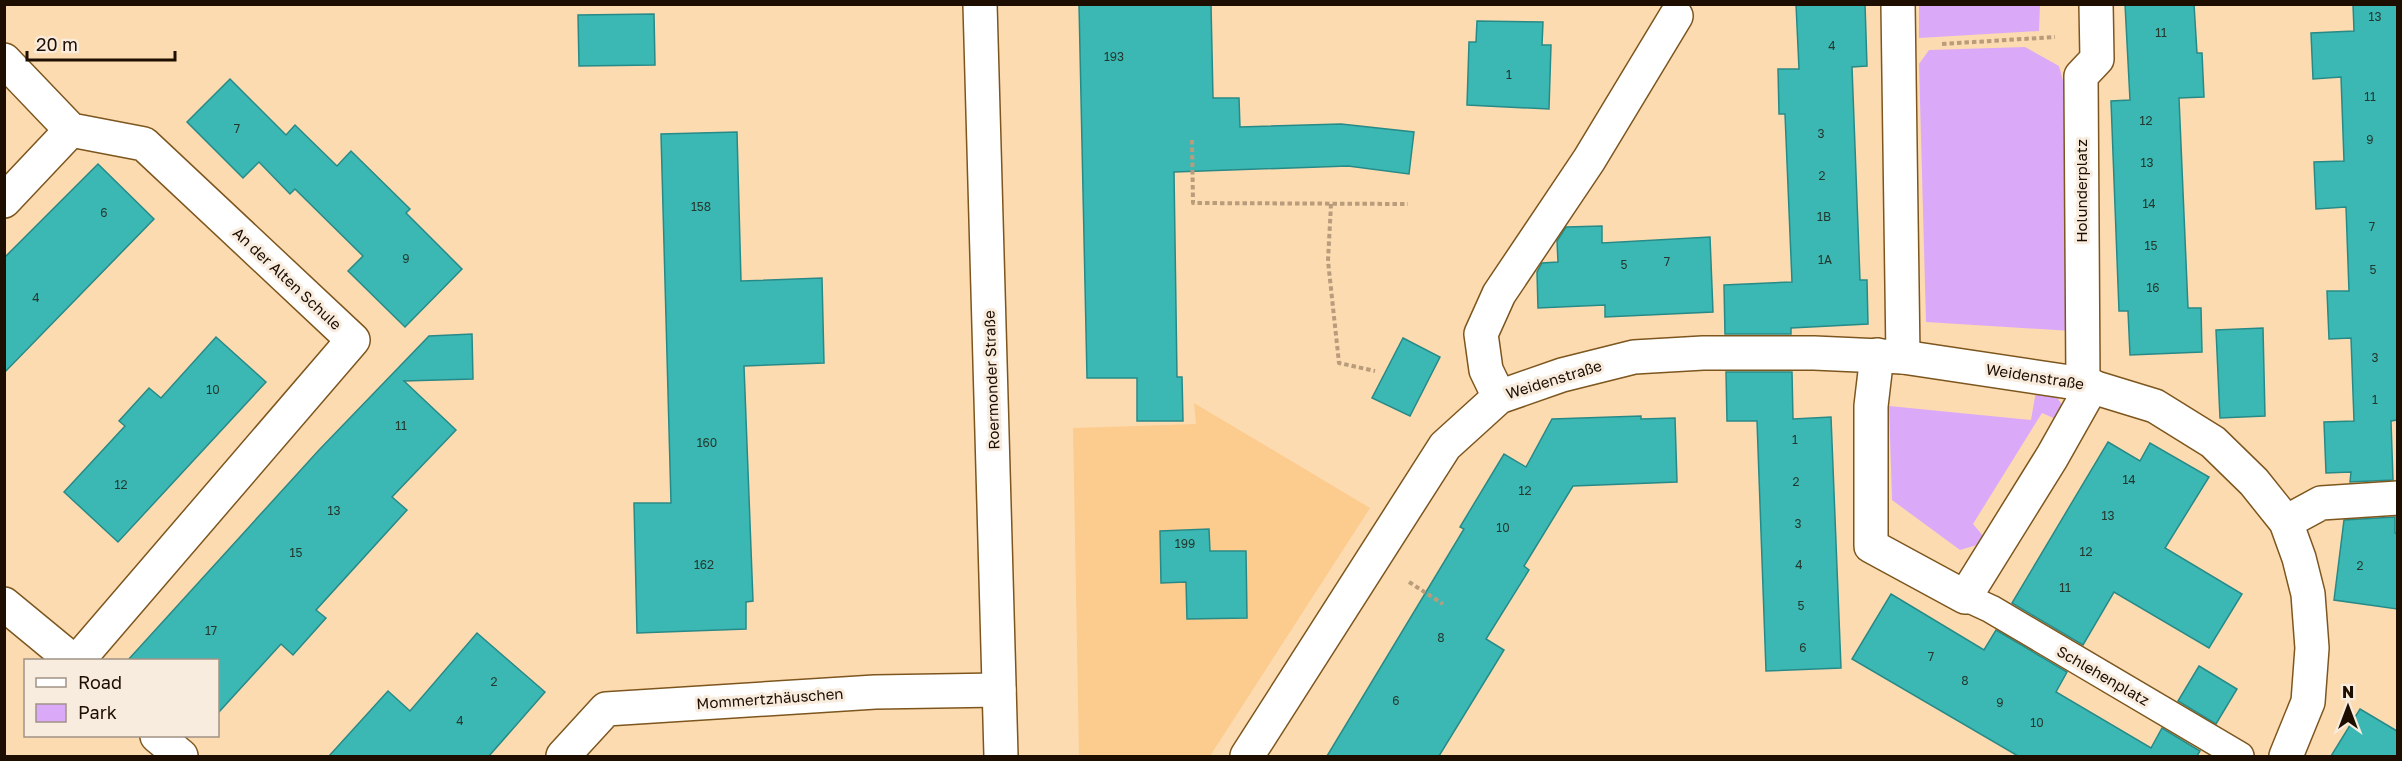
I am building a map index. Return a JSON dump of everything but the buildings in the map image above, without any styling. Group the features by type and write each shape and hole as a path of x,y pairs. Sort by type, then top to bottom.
{"street":[{"name":"Roermonder Straße","path":"980,4 1001,756"},
{"path":"1890,356 1900,46 1898,4"},
{"name":"Weidenstraße","path":"1499,397 1485,370 1481,334 1499,294 1589,160 1676,16"},
{"name":"Holunderplatz","path":"2088,385 2081,76 2097,59 2096,19"},
{"path":"4,60 71,130 4,201"},
{"name":"An der Alten Schule","path":"71,130 144,144 352,340 79,659"},
{"name":"Weidenstraße","path":"1247,756 1445,446 1499,397 1562,375 1634,357 1703,353 1890,356 2088,385 2155,406 2213,442 2254,482 2286,522 2299,558 2308,594 2312,648 2308,702 2286,756"},
{"name":"Schlehenplatz","path":"1890,356 1871,406 1871,546 1965,597"},
{"path":"1965,597 2052,457 2088,385"},
{"path":"2286,522 2321,503 2397,498"},
{"path":"4,604 71,659"},
{"name":"Mommertzhäuschen","path":"563,756 606,709 874,692 999,690"},
{"path":"159,737 181,756"}],"lane":[{"name":"Schlehenplatz","path":"1965,597 1991,609 2240,756"}],"path":[{"path":"1900,46 2096,19"},
{"path":"1192,140 1193,203 1408,204"},
{"path":"1331,204 1328,261 1340,363 1374,371"}],"shaded area":[{"path":"1194,403 1370,508 1210,756 1079,756 1073,428 1196,424"}],"green space":[{"path":"1919,5 2040,5 2039,31 1919,38"},
{"path":"2025,47 2059,66 2065,88 2072,331 1926,322 1919,64 1929,50"},
{"path":"2036,391 2054,393 2062,405 2058,420 2042,413 1973,524 1984,537 1977,545 1960,550 1892,500 1889,406 2031,420"}]}
